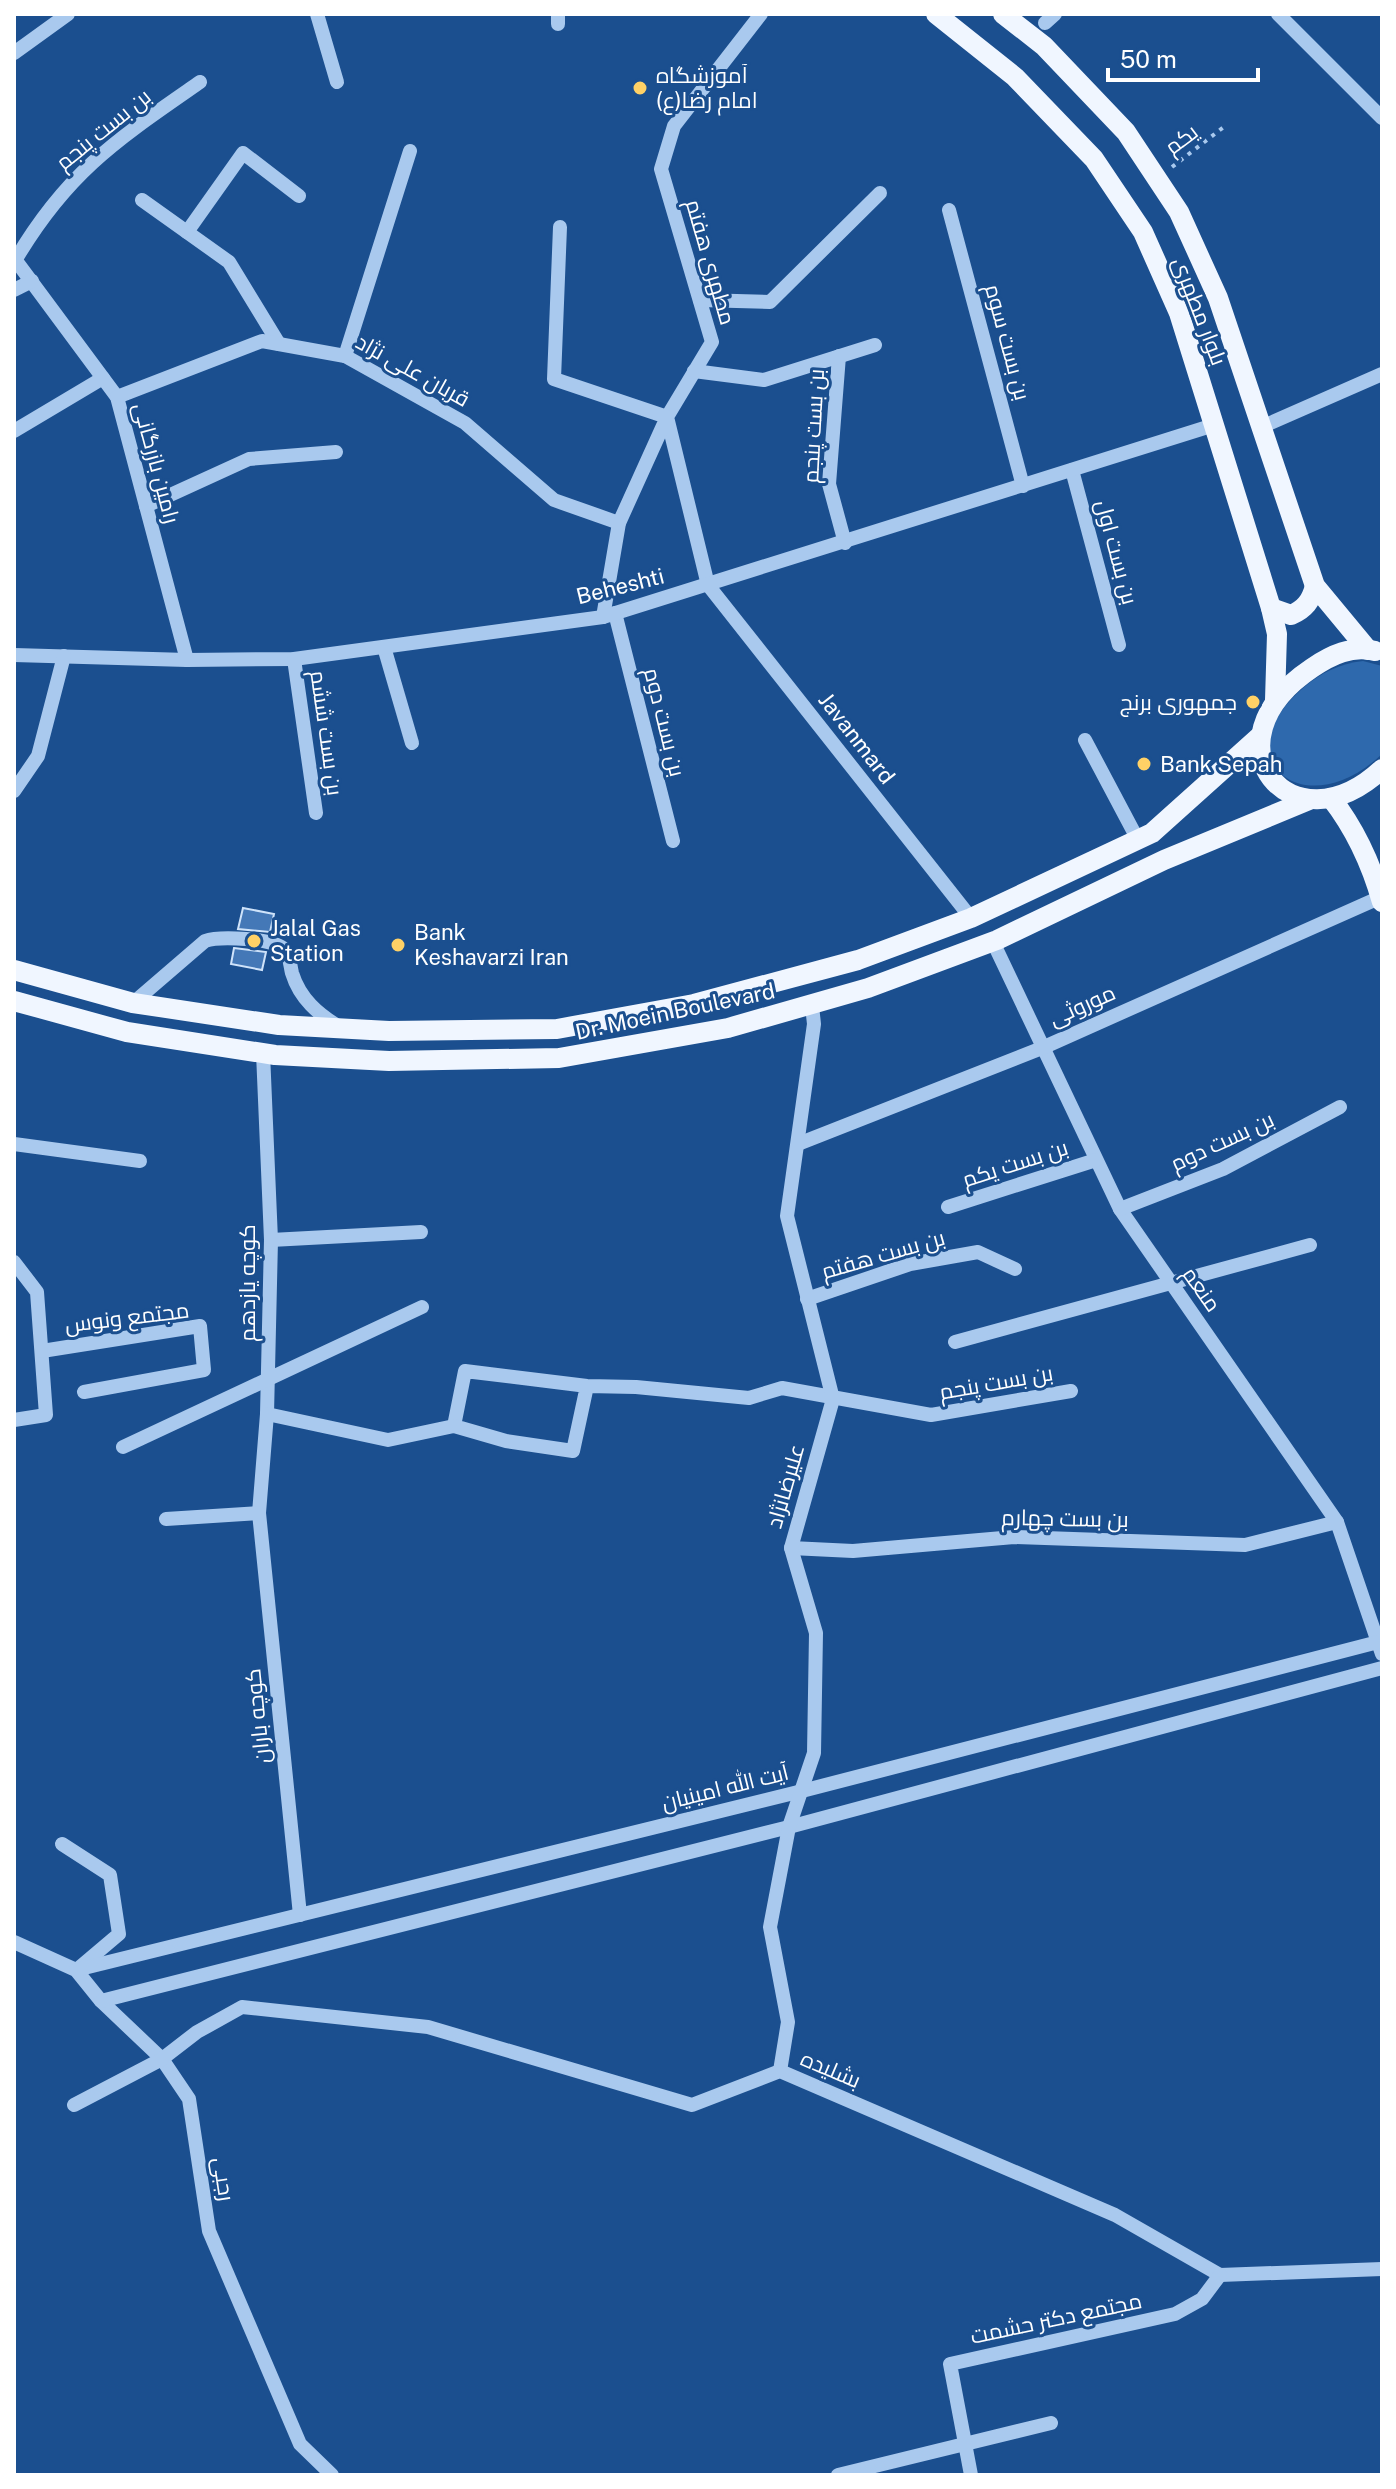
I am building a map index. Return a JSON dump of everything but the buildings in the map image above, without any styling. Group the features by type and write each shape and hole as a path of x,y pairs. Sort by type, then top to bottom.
{"main road":[{"name":"بلوار مطهری","path":"936,14 1015,77 1094,159 1143,232 1179,313 1271,608 1277,634 1275,700"},
{"name":"بلوار مطهری","path":"1003,14 1044,46 1126,132 1179,212 1218,298 1259,428 1315,586 1375,652"},
{"path":"1271,608 1291,615 1302,610 1311,599 1315,586"},
{"path":"1309,800 1288,794 1271,779 1260,759 1259,737 1275,700 1300,676 1329,657 1375,652"},
{"name":"Dr. Moein Boulevard","path":"14,970 133,1003 279,1025 557,1029 694,1004 858,960 971,918 1138,840 1152,833 1259,737"},
{"path":"1381,899 1354,828 1331,798 1349,792 1382,769"},
{"name":"Dr. Moein Boulevard","path":"14,1001 127,1032 263,1053 389,1061 559,1058 728,1028 812,1006 993,942 1164,860 1309,800 1331,798"}],"street":[{"path":"14,53 68,14"},
{"path":"317,14 337,82"},
{"name":"مطهری هفتم","path":"609,615 619,523 667,417 712,342 661,169 674,126 761,14"},
{"path":"1278,14 1382,118"},
{"name":"بن بست پنجم","path":"15,259 40,217 78,172 200,82"},
{"path":"345,356 410,151"},
{"path":"187,232 243,153 299,196"},
{"path":"700,300 770,302 880,193"},
{"path":"142,200 229,262 279,344"},
{"name":"بن بست سوم","path":"949,210 1023,486"},
{"path":"560,227 554,379 667,417 708,585"},
{"name":"رامین بازرگانی","path":"15,259 117,397 187,660"},
{"path":"14,290 32,281"},
{"name":"قربان علی نژاد","path":"117,397 262,341 345,356 465,423 554,500 619,523"},
{"path":"694,371 764,380 875,345"},
{"name":"بن بست پنجم","path":"839,356 829,484 845,543"},
{"path":"1259,428 1382,374"},
{"path":"14,431 103,378"},
{"name":"Beheshti","path":"14,655 187,660 294,659 609,615 1214,425"},
{"path":"146,506 249,459 336,452"},
{"name":"بن بست اول","path":"1072,470 1119,645"},
{"name":"Javanmard","path":"708,585 971,918"},
{"name":"بن بست دوم","path":"609,615 673,841"},
{"path":"384,647 412,743"},
{"path":"14,791 38,756 64,656"},
{"name":"بن بست ششم","path":"294,659 316,813"},
{"path":"1085,740 1138,840"},
{"name":"موروثی","path":"798,1144 1042,1048 1381,899"},
{"path":"133,1003 205,941 217,937 254,941 280,945 287,952 303,997 318,1013 341,1028"},
{"name":"منعم","path":"993,942 1120,1209 1337,1522 1380,1646"},
{"path":"812,1006 814,1024 787,1216 833,1399"},
{"name":"کوچه یازدهم","path":"259,1513 267,1414 271,1240 263,1053"},
{"name":"بن بست دوم","path":"1120,1209 1223,1169 1340,1107"},
{"path":"14,1144 140,1161"},
{"name":"بن بست یکم","path":"948,1207 1096,1160"},
{"path":"271,1240 421,1232"},
{"path":"955,1342 1310,1245"},
{"name":"بن بست هفتم","path":"807,1299 910,1264 978,1252 1015,1269"},
{"path":"14,1262 37,1292 46,1415 14,1420"},
{"path":"123,1447 422,1307"},
{"name":"مجتمع ونوس","path":"42,1351 200,1326 204,1370 84,1392"},
{"name":"بن بست پنجم","path":"454,1426 465,1371 587,1386 749,1398 782,1388 931,1415 1071,1391"},
{"path":"267,1414 388,1440 454,1426 506,1441 573,1451 587,1386"},
{"name":"علیرضانژاد","path":"780,2071 788,2022 770,1927 789,1827 814,1753 816,1633 791,1548 833,1399"},
{"path":"166,1519 259,1513"},
{"name":"کوچه باران","path":"259,1513 300,1915"},
{"name":"بن بست چهارم","path":"791,1548 853,1551 1014,1537 1245,1545 1337,1522"},
{"name":"آیت الله امینیان","path":"76,1970 1380,1646"},
{"path":"101,2001 789,1827 1382,1668"},
{"path":"62,1844 110,1875 119,1934 76,1970"},
{"name":"رجبی","path":"14,1942 76,1970 101,2001 162,2059 189,2099 209,2231 300,2444 332,2475"},
{"name":"بشلیده","path":"74,2105 162,2059 197,2032 242,2007 428,2027 692,2105 780,2071 1115,2215 1220,2275"},
{"path":"1220,2275 1382,2269"},
{"name":"مجتمع دکتر حشمت","path":"971,2475 950,2364 1175,2314 1202,2299 1220,2275"},
{"path":"838,2475 1051,2423"}],"path":[{"name":"یکم","path":"1157,178 1225,126"}],"shaded area":[{"path":"1363,661 1382,666 1382,754 1353,775 1325,785 1301,784 1282,775 1271,759 1270,738 1280,714 1317,677 1346,664"}],"place":[{"name":"آموزشگاه امام رضا(ع)","path":"640,88"},
{"name":"جمهوری برنج","path":"1253,702"},
{"name":"Bank Sepah","path":"1144,764"},
{"name":"Jalal Gas Station","path":"254,941"},
{"name":"Bank Keshavarzi Iran","path":"398,945"}]}
